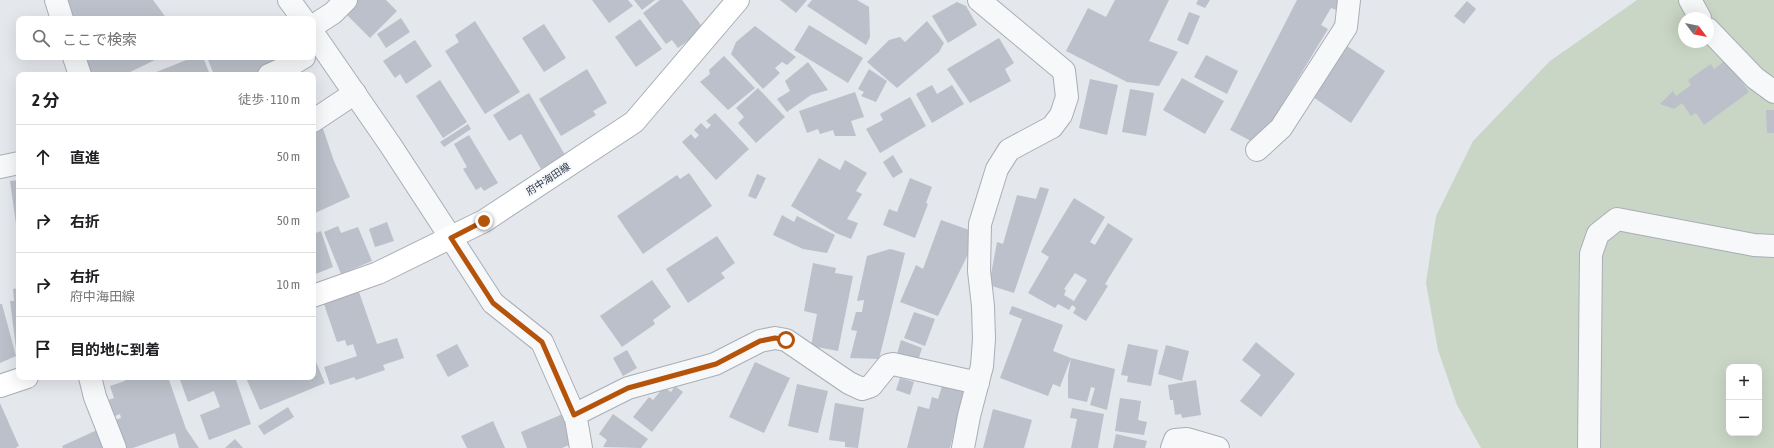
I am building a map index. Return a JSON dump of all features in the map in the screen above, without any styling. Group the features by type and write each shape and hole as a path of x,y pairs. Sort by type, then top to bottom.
{"main road":[{"name":"府中海田線","path":"316,295 378,273 484,221 634,122 738,0"},
{"path":"0,386 18,380"}],"street":[{"path":"56,0 61,16"},
{"path":"289,0 301,16"},
{"path":"316,38 333,13 346,0"},
{"path":"963,448 982,366 984,339 983,306 979,271 980,224 997,170 1008,150 1052,127 1061,115 1067,97 1064,71 979,0"},
{"path":"1257,150 1281,128 1346,27 1349,0"},
{"path":"1690,0 1697,12"},
{"path":"1714,35 1756,78 1774,92"},
{"path":"316,47 355,93 493,303 542,342 574,415 581,448"},
{"path":"75,60 79,72"},
{"path":"276,72 289,66 295,60"},
{"path":"316,119 355,93"},
{"path":"0,167 16,164"},
{"path":"1589,448 1590,254 1598,234 1617,219 1754,245 1774,246"},
{"path":"574,415 628,388 716,364 760,341 775,338 786,340 849,383 862,389 871,386 888,365 892,364 978,383"},
{"path":"91,380 95,397 115,448"},
{"path":"1172,448 1175,440 1187,439 1218,448"}],"green space":[{"path":"1637,0 1774,0 1774,448 1481,448 1457,405 1438,350 1426,283 1436,216 1473,141 1550,61"}],"building":[{"path":"65,0 153,0 165,16 71,16"},
{"path":"358,0 386,0 397,11 370,38 345,13"},
{"path":"592,0 628,0 633,6 609,23"},
{"path":"634,0 655,0 642,10"},
{"path":"660,0 682,0 704,29 678,48 672,40 666,44 643,13"},
{"path":"780,0 807,0 796,13"},
{"path":"812,0 857,0 869,7 870,37 866,45 807,6"},
{"path":"1115,0 1169,0 1149,41 1178,52 1159,86 1127,82 1066,51 1088,8 1106,17"},
{"path":"1198,0 1210,0 1205,8 1196,4"},
{"path":"1297,0 1342,0 1340,7 1336,10 1331,8 1321,25 1328,29 1270,125 1251,141 1230,130"},
{"path":"1467,1 1476,9 1464,24 1454,16"},
{"path":"957,2 966,6 977,25 948,43 932,16"},
{"path":"1189,12 1200,16 1188,45 1177,40"},
{"path":"401,18 410,32 386,48 377,34"},
{"path":"640,19 662,49 636,67 615,37"},
{"path":"475,21 520,92 485,114 445,51 459,42 455,35"},
{"path":"927,21 944,43 939,52 897,88 867,62 889,40 900,37 905,42"},
{"path":"544,24 566,58 544,72 522,38"},
{"path":"809,25 863,58 848,83 794,50"},
{"path":"755,26 796,57 787,65 782,62 775,68 780,73 763,89 731,54 736,42"},
{"path":"999,38 1014,63 1005,69 1011,81 970,103 947,69"},
{"path":"415,40 432,66 406,84 400,74 395,78 383,61"},
{"path":"1347,46 1385,71 1351,123 1313,97"},
{"path":"1206,55 1238,71 1227,94 1194,77"},
{"path":"724,56 755,88 728,110 700,82 710,74 709,70"},
{"path":"86,60 155,60 130,72 91,72"},
{"path":"186,60 204,60 209,72 156,72"},
{"path":"208,60 272,60 275,66 260,72 213,72"},
{"path":"1726,60 1749,92 1704,125 1696,113 1691,116 1682,103 1674,109 1660,104 1673,91 1676,96 1691,85 1688,80 1711,64 1714,69"},
{"path":"808,62 828,90 811,95 787,112 777,99 790,91 785,81"},
{"path":"587,69 607,103 593,111 596,115 561,136 539,99"},
{"path":"869,69 887,81 876,102 861,96 864,92 858,89"},
{"path":"1182,78 1224,101 1205,134 1163,110"},
{"path":"1090,79 1118,85 1107,135 1079,128"},
{"path":"440,80 467,122 443,138 416,96"},
{"path":"932,85 937,94 952,85 964,104 932,123 916,94"},
{"path":"758,88 785,117 756,143 738,123 744,117 736,108"},
{"path":"1130,89 1154,93 1146,136 1122,132"},
{"path":"855,92 864,117 851,121 856,136 835,136 833,130 820,134 818,129 807,133 799,111"},
{"path":"529,93 565,155 541,169 521,134 509,141 493,115"},
{"path":"910,97 926,126 880,153 866,129 883,120 880,114"},
{"path":"1766,110 1774,110 1774,133 1767,133"},
{"path":"715,113 749,149 716,180 682,142 691,134 695,139 699,135 694,130 701,123 707,129 711,125 706,121"},
{"path":"468,124 471,129 444,147 440,142"},
{"path":"322,126 334,161 350,197 316,213 316,129"},
{"path":"469,135 498,183 484,191 481,187 476,190 463,169 467,167 454,144"},
{"path":"893,155 903,172 893,178 883,162"},
{"path":"819,158 840,170 845,160 867,173 856,191 862,194 847,219 858,223 851,239 836,233 791,206"},
{"path":"689,173 712,206 643,254 617,216 677,175 680,179"},
{"path":"757,174 766,178 756,199 748,196"},
{"path":"910,178 932,187 926,203 928,204 915,238 883,225 889,209 897,212"},
{"path":"16,180 16,224 10,181"},
{"path":"1040,187 1049,189 1014,293 989,285 997,242 1003,244 1017,195 1036,199"},
{"path":"1074,198 1105,217 1090,242 1095,245 1108,223 1133,239 1105,284 1108,286 1086,321 1073,313 1076,308 1072,305 1069,310 1058,304 1055,308 1028,293 1049,257 1041,252","holes":["1075,273 1087,280 1074,301 1064,295 1066,290 1064,289"]},
{"path":"782,215 794,222 797,216 835,235 827,253 803,249 773,235"},
{"path":"941,220 972,231 970,250 938,316 900,302 916,265 923,269"},
{"path":"387,222 394,241 375,247 369,229"},
{"path":"338,226 341,233 358,227 372,261 341,274 324,232"},
{"path":"321,231 333,267 316,274 316,233"},
{"path":"717,236 735,263 721,273 725,278 688,303 666,269"},
{"path":"890,249 905,253 879,359 850,358 857,331 851,330 856,312 862,312 864,300 857,301 867,256"},
{"path":"813,263 836,268 835,273 853,276 838,351 811,346 817,314 804,311"},
{"path":"652,280 671,307 653,320 655,324 622,347 600,316"},
{"path":"16,288 16,348 10,301 14,301 13,289"},
{"path":"359,292 377,344 397,338 404,358 383,365 385,370 356,380 354,377 330,385 324,367 357,356 353,344 347,346 345,340 337,342 324,304"},
{"path":"0,304 2,304 16,356 0,363"},
{"path":"1012,306 1063,325 1053,351 1071,358 1060,387 1053,384 1048,396 1000,378 1022,319 1009,314"},
{"path":"914,312 935,319 925,346 904,338"},
{"path":"901,340 922,348 918,361 897,354"},
{"path":"1256,342 1295,374 1261,417 1240,401 1261,375 1242,360"},
{"path":"457,344 469,366 448,377 436,355"},
{"path":"1128,344 1158,350 1151,386 1127,382 1128,376 1121,375"},
{"path":"1166,345 1189,351 1182,381 1158,374"},
{"path":"627,350 637,368 623,376 613,358"},
{"path":"1071,358 1115,369 1107,410 1090,405 1095,388 1091,387 1087,402 1068,398 1068,375"},
{"path":"316,362 325,383 260,410 247,380 316,380"},
{"path":"755,362 790,378 764,433 729,417"},
{"path":"900,378 914,382 910,395 896,390"},
{"path":"169,380 186,429 199,448 179,448 175,433 133,448 125,448 115,420 121,418 120,414 107,419 102,402 114,398 110,386 125,381"},
{"path":"180,380 236,380 251,424 209,440 200,415 220,407 214,391 188,402"},
{"path":"1196,380 1201,415 1182,418 1181,414 1175,415 1173,400 1170,400 1168,385"},
{"path":"943,383 965,389 950,448 907,448 918,406 929,409 932,397 938,399"},
{"path":"797,384 828,391 818,433 788,426"},
{"path":"675,386 683,392 652,432 633,417 649,397 653,400 664,387 671,392"},
{"path":"1120,398 1141,401 1138,420 1147,422 1144,435 1115,431"},
{"path":"0,403 19,446 15,448 0,448"},
{"path":"835,403 864,408 858,448 845,447 845,442 829,440"},
{"path":"288,407 294,417 264,435 258,426"},
{"path":"1072,408 1104,414 1098,448 1071,448 1077,419 1070,418"},
{"path":"993,409 1032,420 1024,448 983,448"},
{"path":"565,413 571,444 562,448 527,448 521,432"},
{"path":"613,414 648,439 641,448 603,447 607,440 599,434"},
{"path":"493,421 505,448 467,448 461,436"},
{"path":"97,430 106,448 63,448 62,446"},
{"path":"1116,434 1147,441 1145,448 1113,448"},
{"path":"235,439 243,448 225,448"}],"route":[{"path":"484,221 451,238 493,303 542,342 574,415 597,405 628,388 716,364 760,341 775,338 786,340"}]}
